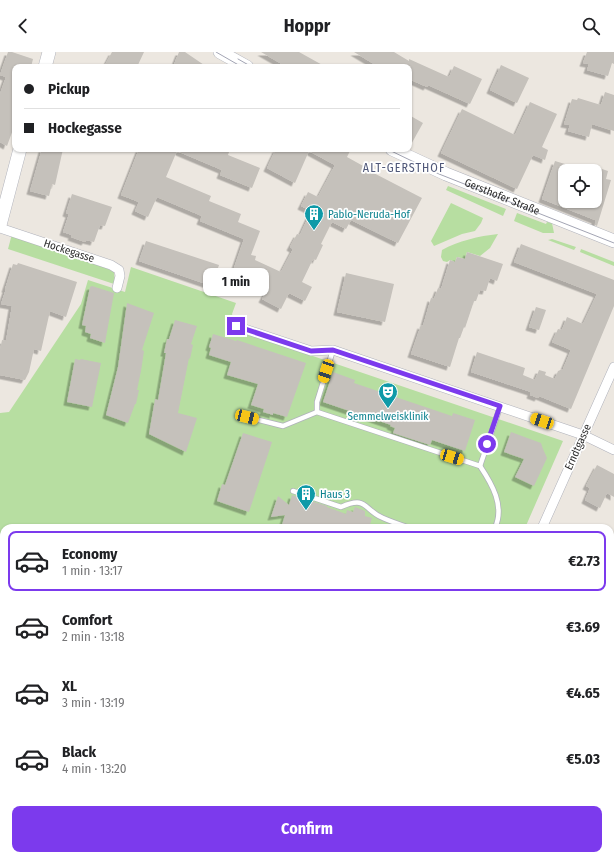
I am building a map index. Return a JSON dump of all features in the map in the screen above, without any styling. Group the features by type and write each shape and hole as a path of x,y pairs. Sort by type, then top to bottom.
{"street":[{"path":"46,64 49,52"},
{"path":"220,52 242,64"},
{"path":"0,225 19,152"},
{"name":"Gersthofer Straße","path":"398,152 446,174 614,241"},
{"name":"Hockegasse","path":"0,228 111,265 119,270 120,276 117,288"},
{"path":"236,326 311,351 333,350 583,435 614,450"},
{"name":"Erndtgasse","path":"544,524 614,367"}],"lane":[{"path":"316,412 316,402 333,350"},
{"path":"480,466 500,406"},
{"path":"247,417 283,426 316,412 480,466 492,483 499,503 497,524"},
{"path":"293,491 340,506 359,502 367,506 375,514 382,518 399,524"}],"green space":[{"path":"448,186 506,209 503,216 446,190"},
{"path":"451,203 483,218 475,231 462,234 434,246 431,241"},
{"path":"517,213 546,224 547,222 552,223 554,233 543,233 514,221"},
{"path":"12,234 95,262 114,272 115,283 114,284 8,249"},
{"path":"498,234 490,248 480,256 467,252 465,259 457,257 455,262 450,260 447,262 443,261 441,257 442,250 455,244"},
{"path":"552,239 576,247 574,250 548,240"},
{"path":"581,249 614,262 614,266 580,252"},
{"path":"131,267 236,303 232,314 239,331 563,441 527,524 0,524 0,413 9,412 81,304 88,280 125,292"}],"building":[{"path":"8,52 33,59 32,64 12,64 12,132 7,146 0,142 0,94 6,77 0,75"},
{"path":"112,52 144,52 138,64 106,64"},
{"path":"179,52 185,52 203,64 174,64"},
{"path":"261,52 299,52 321,64 282,64"},
{"path":"354,52 394,52 409,61 409,59 449,77 454,66 482,79 470,104 428,85 427,87 412,80 412,64 374,64"},
{"path":"587,52 614,52 614,64 612,63 608,76 587,70 589,64 583,63"},
{"path":"501,65 529,78 517,103 490,90"},
{"path":"605,92 614,95 614,131 592,124 589,137 568,131 570,125 564,124 572,99 577,100 578,98 601,105"},
{"path":"530,102 557,114 542,147 548,150 545,160 533,155 517,189 441,153 462,109 515,135"},
{"path":"412,117 423,123 412,143"},
{"path":"41,152 62,152 55,185 52,184 49,196 30,191"},
{"path":"138,152 177,152 166,177 211,196 209,201 241,214 238,222 260,231 251,255 256,256 255,260 281,272 293,249 290,247 297,234 300,235 311,211 301,206 308,192 318,197 335,165 311,152 350,152 347,157 365,167 364,168 422,198 398,243 351,220 346,229 332,222 321,244 323,245 316,260 313,259 302,282 312,287 305,301 289,293 281,309 262,299 270,284 250,274 249,277 233,271 244,239 200,221 202,216 157,197 148,217 135,211 139,202 121,195"},
{"path":"179,152 229,152 228,155 260,168 252,188 220,175 222,170"},
{"path":"275,152 309,152 295,183 267,168"},
{"path":"555,161 565,164 558,164 558,205 542,199"},
{"path":"602,169 608,171 606,179 611,180 597,226 595,225 595,220 565,208 602,208"},
{"path":"72,194 112,207 105,226 100,225 94,242 86,240 85,242 71,237 72,235 63,232 69,214 66,213"},
{"path":"146,241 219,265 212,286 139,261"},
{"path":"521,244 614,280 614,306 571,409 539,396 538,398 530,395 531,392 471,372 477,352 525,368 523,375 535,380 539,370 546,372 545,375 555,379 558,371 563,369 571,350 552,342 558,329 562,330 567,317 583,324 597,294 514,262"},
{"path":"467,252 503,264 497,281 490,278 486,291 480,290 476,301 474,301 465,328 464,327 459,338 450,367 411,354 421,325 423,326 431,298 434,299 438,288 441,289 450,260 455,262 457,257 465,259"},
{"path":"18,263 77,282 66,317 50,311 41,351 34,349 29,372 25,380 0,375 0,350 2,340 6,341 12,306 1,304 13,264 17,265"},
{"path":"346,273 394,284 385,322 337,312"},
{"path":"92,286 114,293 105,343 90,338 91,334 85,332 86,326 82,325 90,287"},
{"path":"127,303 154,313 142,350 144,351 136,404 128,423 106,415 118,367"},
{"path":"536,307 546,310 539,330 529,327"},
{"path":"175,320 197,326 191,344 193,345 178,413 197,418 186,452 149,434 155,399 158,400 167,339 169,339"},
{"path":"213,334 236,341 237,340 306,363 287,417 263,412 264,409 251,405 258,384 227,375 231,362 209,355 211,348 209,347"},
{"path":"75,359 101,363 92,407 67,402"},
{"name":"Semmelweisklinik","path":"333,372 355,380 354,383 452,416 453,413 475,420 465,451 432,440 430,445 393,433 395,428 390,426 391,425 323,402"},
{"path":"511,432 541,443 547,458 534,486 515,477 524,459 504,452"},
{"path":"243,433 272,442 249,512 217,501 222,484 225,485"},
{"path":"597,465 614,474 614,497 607,493 600,508 585,500 590,488 586,486"},
{"name":"Haus 3","path":"292,495 327,506 346,514 347,510 353,512 355,507 365,511 365,516 372,518 370,524 282,524 285,515 271,517 278,496 289,505"}],"tram line":[{"path":"216,52 237,64"},
{"path":"238,59 247,64"},
{"path":"393,152 439,174 614,243"}],"place":[{"name":"Pablo-Neruda-Hof","path":"314,231"},
{"name":"Semmelweisklinik","path":"388,409"},
{"name":"Haus 3","path":"306,511"}],"district":[{"name":"ALT-GERSTHOF","path":"404,168"}],"route":[{"path":"236,326 311,351 333,350 500,406 487,444"}]}
